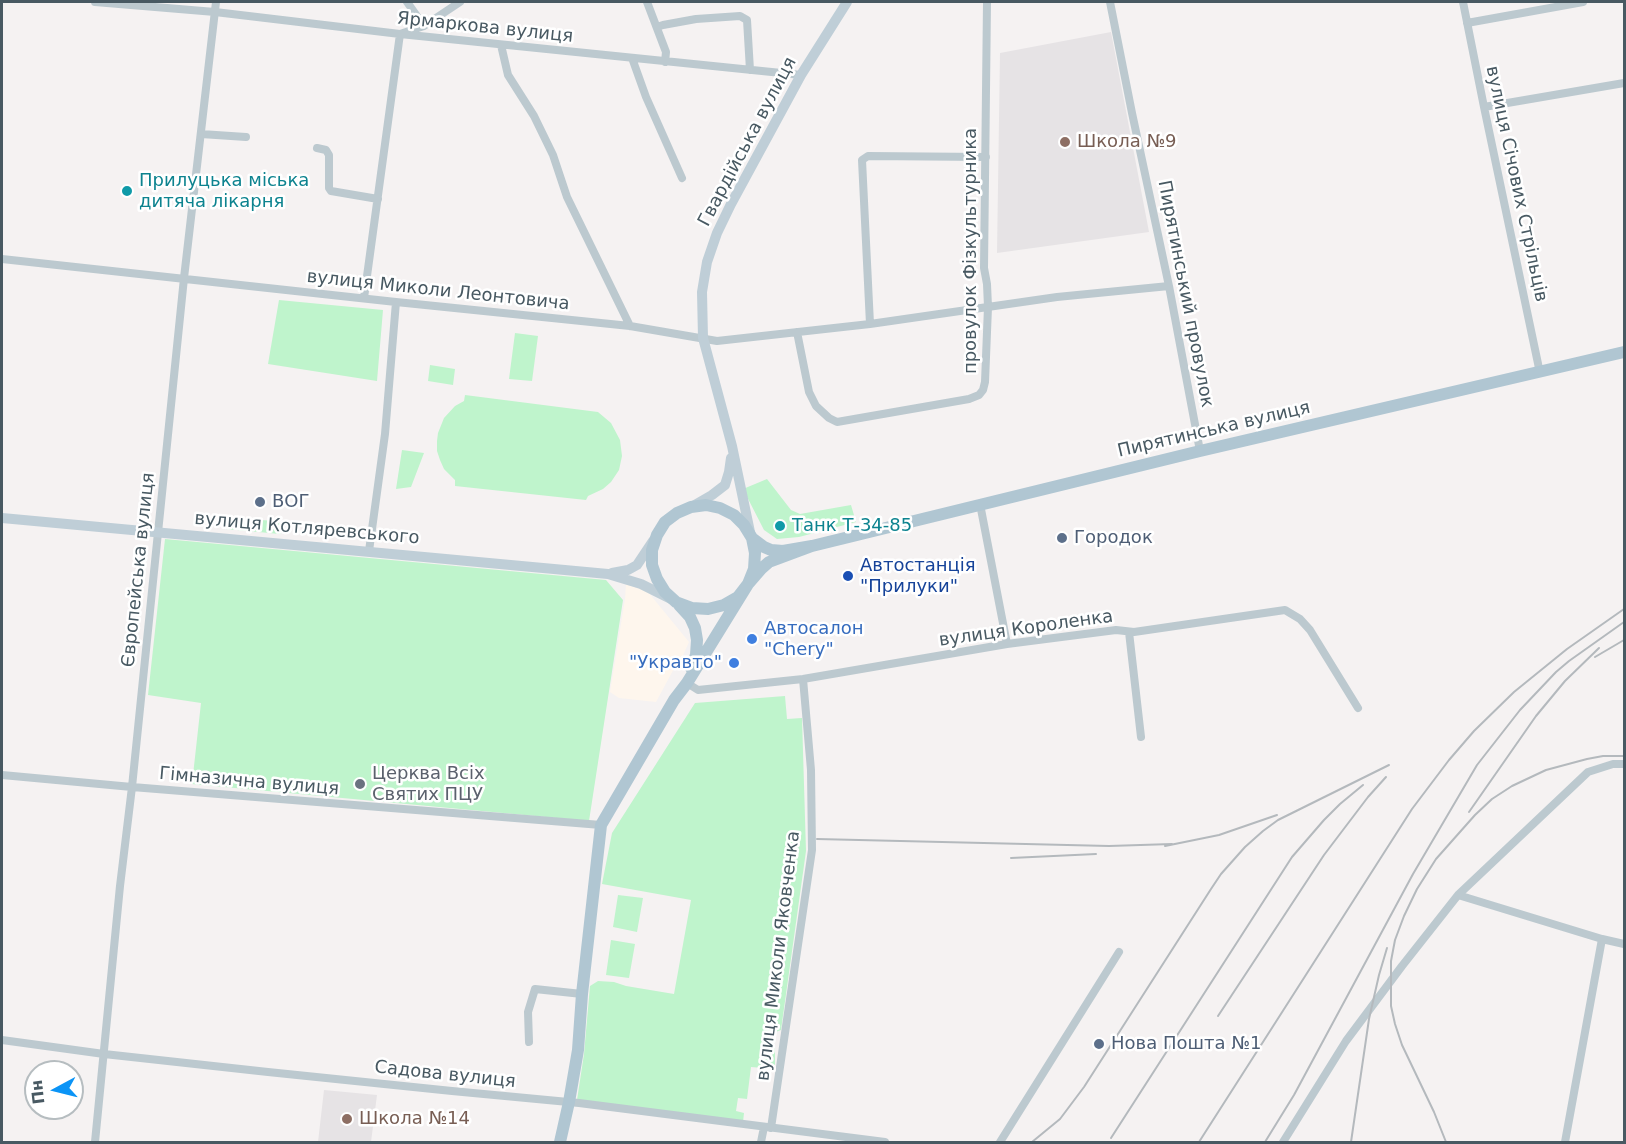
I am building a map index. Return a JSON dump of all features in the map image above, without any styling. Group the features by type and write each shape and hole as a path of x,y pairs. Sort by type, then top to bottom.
{"main road":[{"name":"Гвардійська вулиця","path":"752,538 732,446 703,338 702,292 707,262 717,233 731,204 801,75 847,2"},
{"name":"Пирятинська вулиця","path":"812,546 1200,451 1624,352"},
{"path":"608,574 628,570 637,565 665,522 677,513 712,495 724,484 729,472 732,446"},
{"path":"560,1143 578,1050 601,825 674,700 687,683 748,584 754,569 755,553 752,538 734,515 720,508 706,505 691,507"},
{"name":"вулиця Котляревського","path":"2,518 608,574"},
{"path":"657,535 652,549 652,565 657,579 665,592 690,617 695,627 696,655 687,683"},
{"path":"752,538 771,550 783,551 812,546"},
{"path":"608,574 641,584 692,608 708,609 724,605 738,597 769,562 812,546"}],"street":[{"name":"Ярмаркова вулиця","path":"95,2 215,12 501,45 801,75"},
{"name":"Європейська вулиця","path":"95,1143 184,278 216,2"},
{"path":"407,2 424,26"},
{"path":"364,298 400,34 424,26 460,2"},
{"path":"646,2 666,52 665,62"},
{"name":"провулок Фізкультурника","path":"797,332 809,392 816,406 837,422 969,399 979,395 983,390 988,307 984,268 987,2"},
{"name":"Пирятинський провулок","path":"1110,2 1169,286 1200,451"},
{"name":"вулиця Січових Стрільців","path":"1463,2 1540,373"},
{"path":"1467,23 1583,2"},
{"path":"657,27 696,19 740,16 747,20 750,70"},
{"path":"501,45 508,75 534,116 553,155 567,197 630,326"},
{"path":"632,58 646,97 682,178"},
{"path":"1484,107 1624,83"},
{"path":"201,134 246,137"},
{"path":"317,148 326,150 329,155 329,188 331,191 378,199"},
{"path":"870,324 862,160 868,156 986,157"},
{"name":"вулиця Миколи Леонтовича","path":"2,259 630,326 717,341 870,324 1057,297 1169,286"},
{"path":"369,551 385,434 396,302"},
{"path":"980,504 1007,644"},
{"name":"вулиця Короленка","path":"687,683 698,690 803,680 1007,644 1116,630 1134,632 1285,610 1300,619 1310,630 1358,708"},
{"path":"1129,632 1141,737"},
{"name":"вулиця Миколи Яковченка","path":"761,1143 768,1128 812,850 811,770 803,680"},
{"path":"1283,1143 1346,1041 1458,895 1588,772 1613,764 1624,764"},
{"name":"Гімназична вулиця","path":"2,775 601,825"},
{"path":"1458,895 1624,944"},
{"path":"1565,1143 1602,939"},
{"path":"1000,1143 1119,952"},
{"path":"529,1042 528,1012 535,989 582,994"},
{"name":"Садова вулиця","path":"2,1040 104,1054 569,1102 885,1143"}],"shaded area":[{"name":"Школа №9","path":"1111,32 1149,232 997,253 1000,53"},
{"path":"626,584 648,592 689,642 656,702 619,698 610,692"},
{"name":"Школа №14","path":"324,1090 377,1095 371,1142 318,1142"}],"green space":[{"path":"279,300 383,310 377,381 268,364"},
{"path":"515,333 538,336 532,381 509,379"},
{"path":"430,365 455,369 453,385 428,381"},
{"path":"465,395 598,412 611,423 620,440 622,456 619,470 611,482 603,489 588,496 586,500 455,486 455,480 444,469 440,460 437,441 444,418 455,406 464,401"},
{"path":"402,450 424,453 411,487 396,489"},
{"path":"767,479 791,510 800,514 851,505 856,522 799,537 777,539 764,530 743,489"},
{"path":"252,519 273,521 280,524 283,531 280,534 226,529 227,523 246,524"},
{"path":"165,539 606,580 623,600 589,821 192,784 201,703 148,695"},
{"path":"785,696 787,719 802,718 806,851 781,1030 767,1035 775,1045 775,1069 751,1067 747,1099 738,1098 736,1111 744,1113 743,1122 577,1100 590,986 598,981 614,982 674,994 691,900 602,884 612,833 695,703"},
{"path":"618,895 643,898 637,932 613,927"},
{"path":"611,940 635,944 629,978 606,975"}],"railway":[{"path":"1199,1142 1412,809 1449,760 1474,731 1514,692 1567,649 1624,609"},
{"path":"1265,1142 1294,1095 1413,874 1477,765 1520,710 1556,672 1624,622"},
{"path":"1595,657 1624,640"},
{"path":"1469,812 1536,716 1565,681 1599,648"},
{"path":"1446,1142 1402,1045 1391,1006 1391,961 1395,940 1404,916 1417,889 1436,859 1492,799 1512,786 1546,770 1603,756 1624,756"},
{"path":"1032,1142 1060,1119 1084,1087 1221,874 1245,847 1278,820 1389,765"},
{"path":"1218,1016 1324,855 1386,777"},
{"path":"1111,1138 1292,857 1324,820 1363,785"},
{"path":"1165,846 1219,835 1277,815"},
{"path":"817,839 1109,846 1172,844"},
{"path":"1011,858 1096,854"},
{"path":"1351,1142 1369,1019 1387,948"}],"place":[{"name":"Школа №9","path":"1065,142"},
{"name":"Прилуцька міська дитяча лікарня","path":"127,191"},
{"name":"ВОГ","path":"260,502"},
{"name":"Танк Т-34-85","path":"780,526"},
{"name":"Городок","path":"1062,538"},
{"name":"Автостанція \"Прилуки\"","path":"848,576"},
{"name":"Автосалон \"Chery\"","path":"752,639"},
{"name":"\"Укравто\"","path":"734,663"},
{"name":"Церква Всіх Святих ПЦУ","path":"360,784"},
{"name":"Нова Пошта №1","path":"1099,1044"},
{"name":"Школа №14","path":"347,1119"}]}
